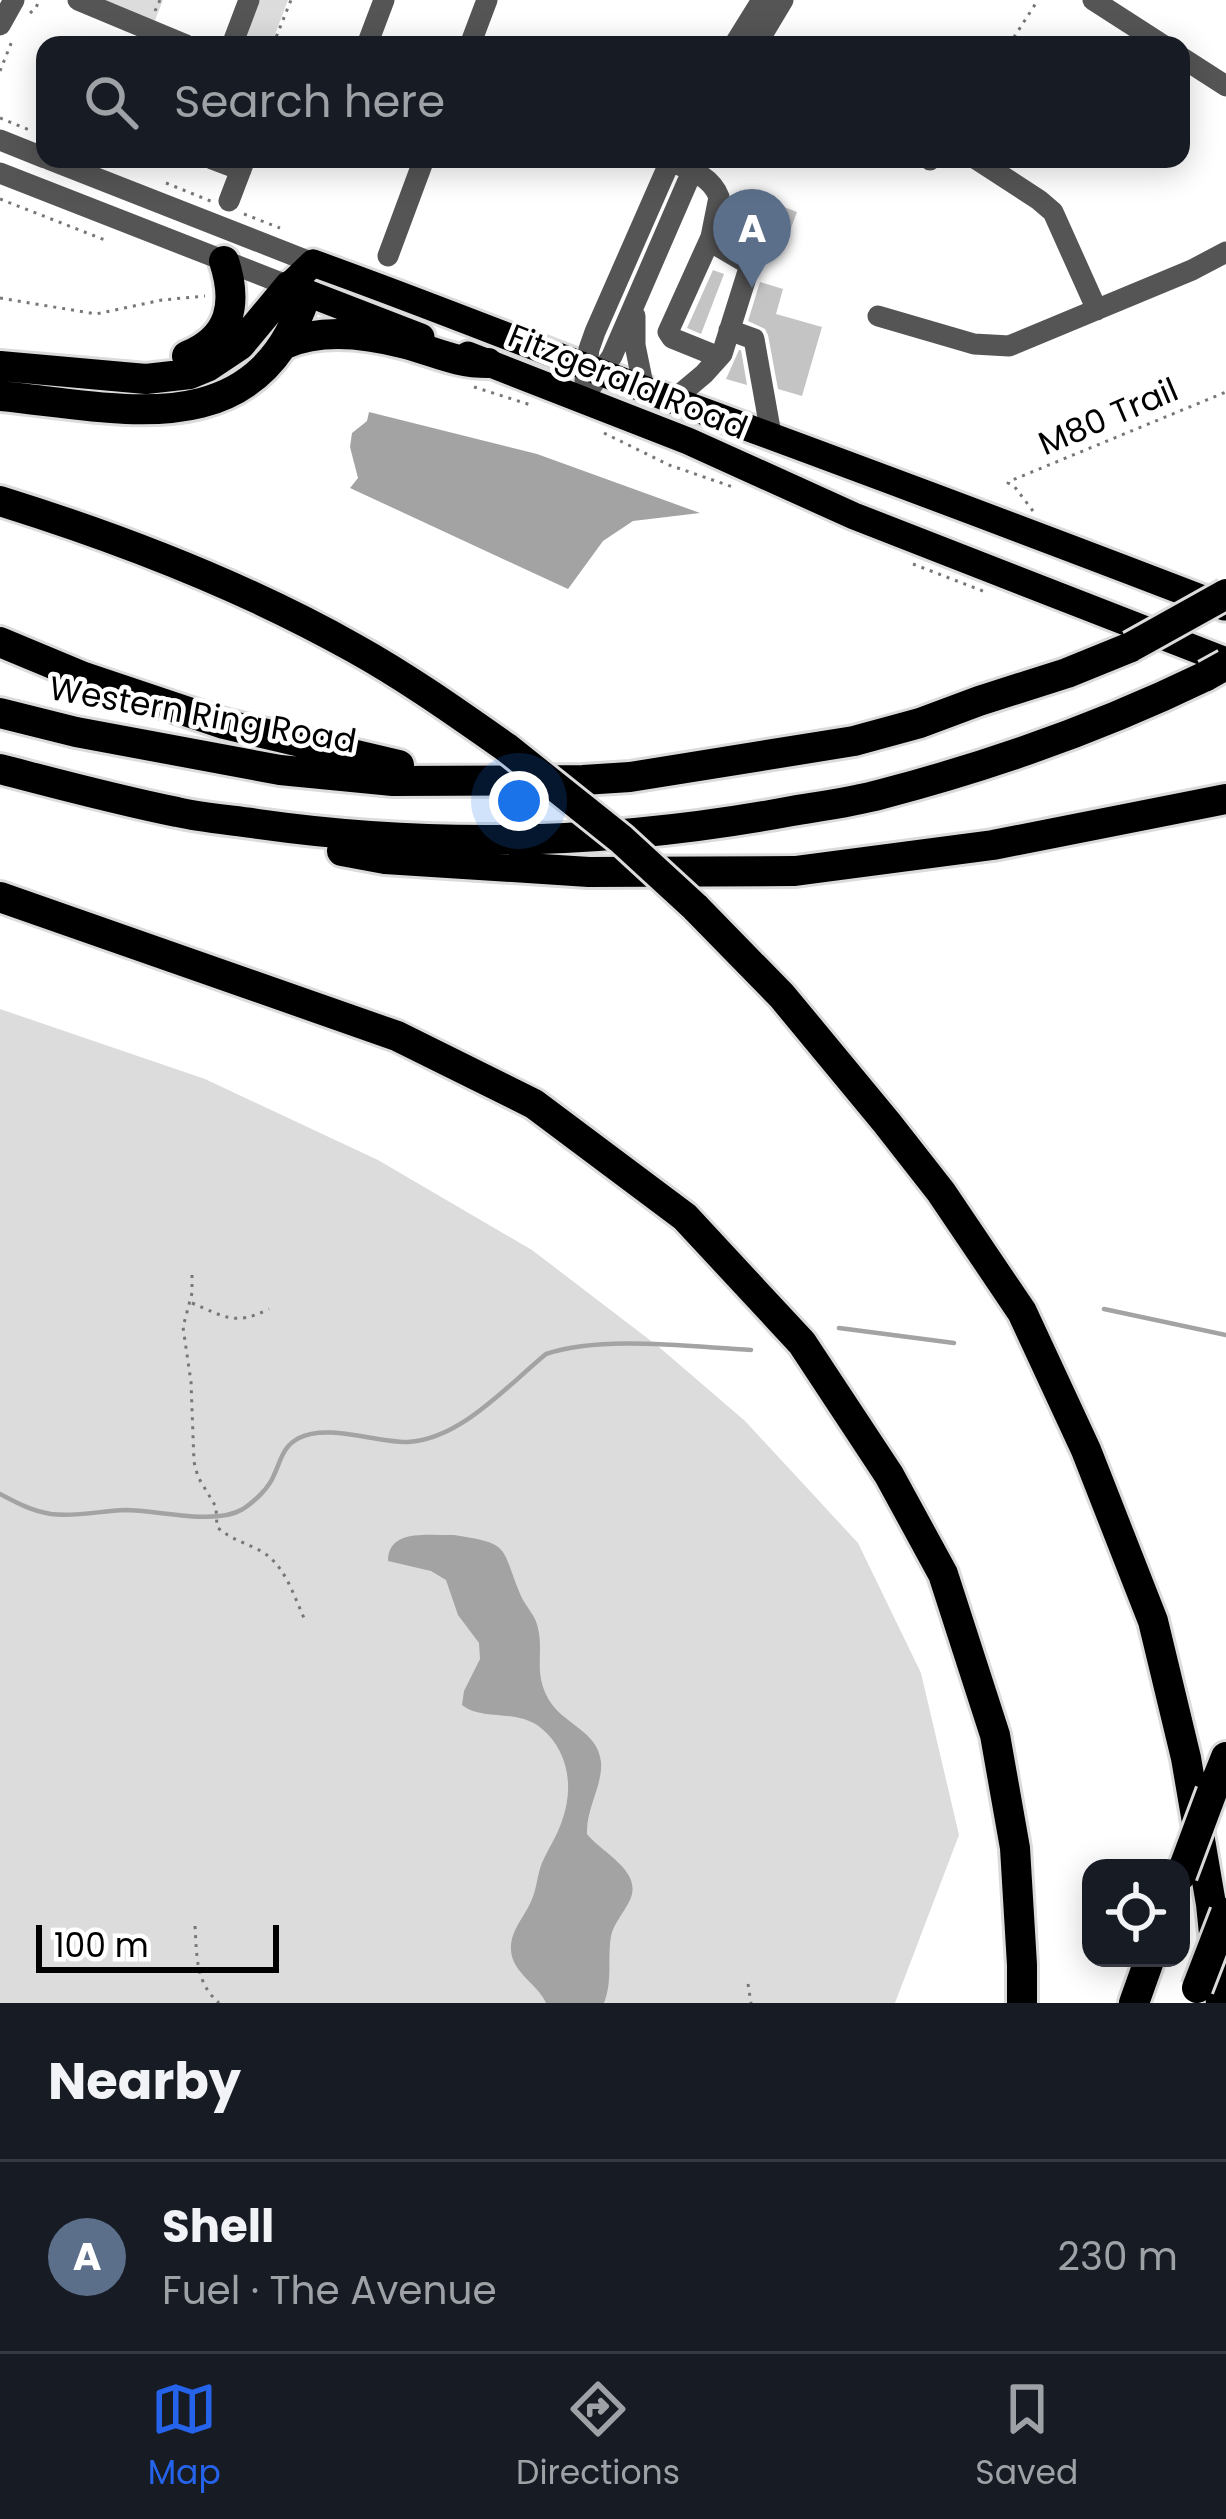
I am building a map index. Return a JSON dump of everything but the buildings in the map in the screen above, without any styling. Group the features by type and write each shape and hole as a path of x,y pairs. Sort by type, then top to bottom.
{"highway":[{"path":"62,370 158,363 192,355 206,346 219,335 230,308 230,278 224,261"},
{"path":"0,396 148,411 192,407 225,395 268,364 285,344 297,321 303,281"},
{"path":"0,365 146,379 190,374 240,345 303,281"},
{"path":"285,344 307,335 358,336 404,344 463,363 488,363"},
{"path":"0,501 113,538 279,608 434,697 509,764 621,839 694,907 782,996 887,1123 941,1192 1022,1312 1086,1450 1153,1621 1186,1758 1211,1904 1203,1998"},
{"name":"Western Ring Road","path":"0,713 280,770 393,781 509,764 583,781 630,777 854,741 920,723 1067,674 1131,647 1226,594"},
{"path":"0,642 100,683 224,724 407,766 509,764"},
{"path":"179,813 295,829 442,840 589,837 677,829 879,796 1035,748 1148,704 1220,667"},
{"path":"0,769 271,838 386,859 590,872 795,872 993,845 1226,799"},
{"path":"0,897 397,1036 534,1104 685,1217 802,1343 889,1474 943,1574 995,1735 1015,1847 1022,2003"},
{"path":"1187,1859 1226,1757"},
{"path":"1203,1998 1226,1912"},
{"path":"1134,2003 1147,1967"}],"main road":[{"name":"Fitzgerald Road","path":"303,281 488,363 688,441 854,516 1220,667"},
{"name":"Fitzgerald Road","path":"303,281 449,312 1226,608"},
{"path":"775,435 902,496 1226,621"}],"street":[{"path":"0,25 14,0"},
{"path":"78,0 164,36"},
{"path":"235,36 249,0"},
{"path":"370,36 384,0"},
{"path":"473,36 487,0"},
{"path":"740,36 762,0"},
{"path":"761,36 783,0"},
{"path":"1094,0 1149,36"},
{"path":"1190,63 1226,86"},
{"name":"Fitzgerald Road","path":"0,140 36,155"},
{"name":"Fitzgerald Road","path":"65,168 303,281"},
{"path":"233,207 242,168"},
{"path":"388,256 421,168"},
{"path":"594,370 589,349 666,168"},
{"path":"583,399 594,370 612,356 693,168"},
{"path":"697,168 718,191 719,203 711,237 668,332 672,338 721,355"},
{"path":"990,168 1053,212 1097,310"},
{"name":"Fitzgerald Road","path":"0,173 224,261 303,281"},
{"path":"673,400 721,355 750,265 711,237"},
{"path":"876,316 1000,347 1226,252"},
{"path":"635,303 635,345 644,389"},
{"path":"729,330 754,339 775,435"}],"path":[{"path":"277,36 291,0"},
{"path":"1015,36 1038,0"},
{"path":"158,181 281,228"},
{"path":"0,199 105,239"},
{"path":"0,298 96,314 206,296"},
{"name":"M80 Trail","path":"1008,483 1226,392"},
{"path":"192,1275 183,1327 198,1477 216,1508 221,1532 273,1559 304,1618"},
{"path":"190,1302 235,1319 269,1309"},
{"path":"194,1926 199,1977 219,2003"},
{"path":"748,1984 751,2003"}],"shaded area":[{"path":"98,0 163,0 154,23"},
{"path":"260,0 288,0 274,36 245,36"},
{"path":"369,412 537,454 700,513 633,521 603,541 568,589 350,488 358,478 350,447 352,433 367,421"},
{"path":"0,1009 205,1079 378,1160 532,1250 659,1347 745,1421 858,1543 921,1673 959,1835 895,2003 0,2003"},
{"path":"454,1535 486,1541 502,1550 537,1624 541,1681 549,1700 598,1751 601,1771 587,1834 620,1864 632,1891 611,1936 604,2003 546,2003 512,1958 513,1936 560,1827 568,1783 558,1748 541,1728 521,1718 480,1713 462,1705 480,1659 479,1643 458,1615 446,1580 431,1571 388,1561 390,1550 403,1539"}],"waterway":[{"path":"1104,1309 1226,1335"},
{"path":"839,1328 954,1343"},
{"path":"0,1494 51,1514 125,1510 202,1517 231,1514 248,1506 265,1489 286,1449 299,1438 324,1432 396,1442 428,1439 483,1409 546,1354 620,1344 751,1350"}],"place":[{"name":"Shell","path":"752,288"}]}
